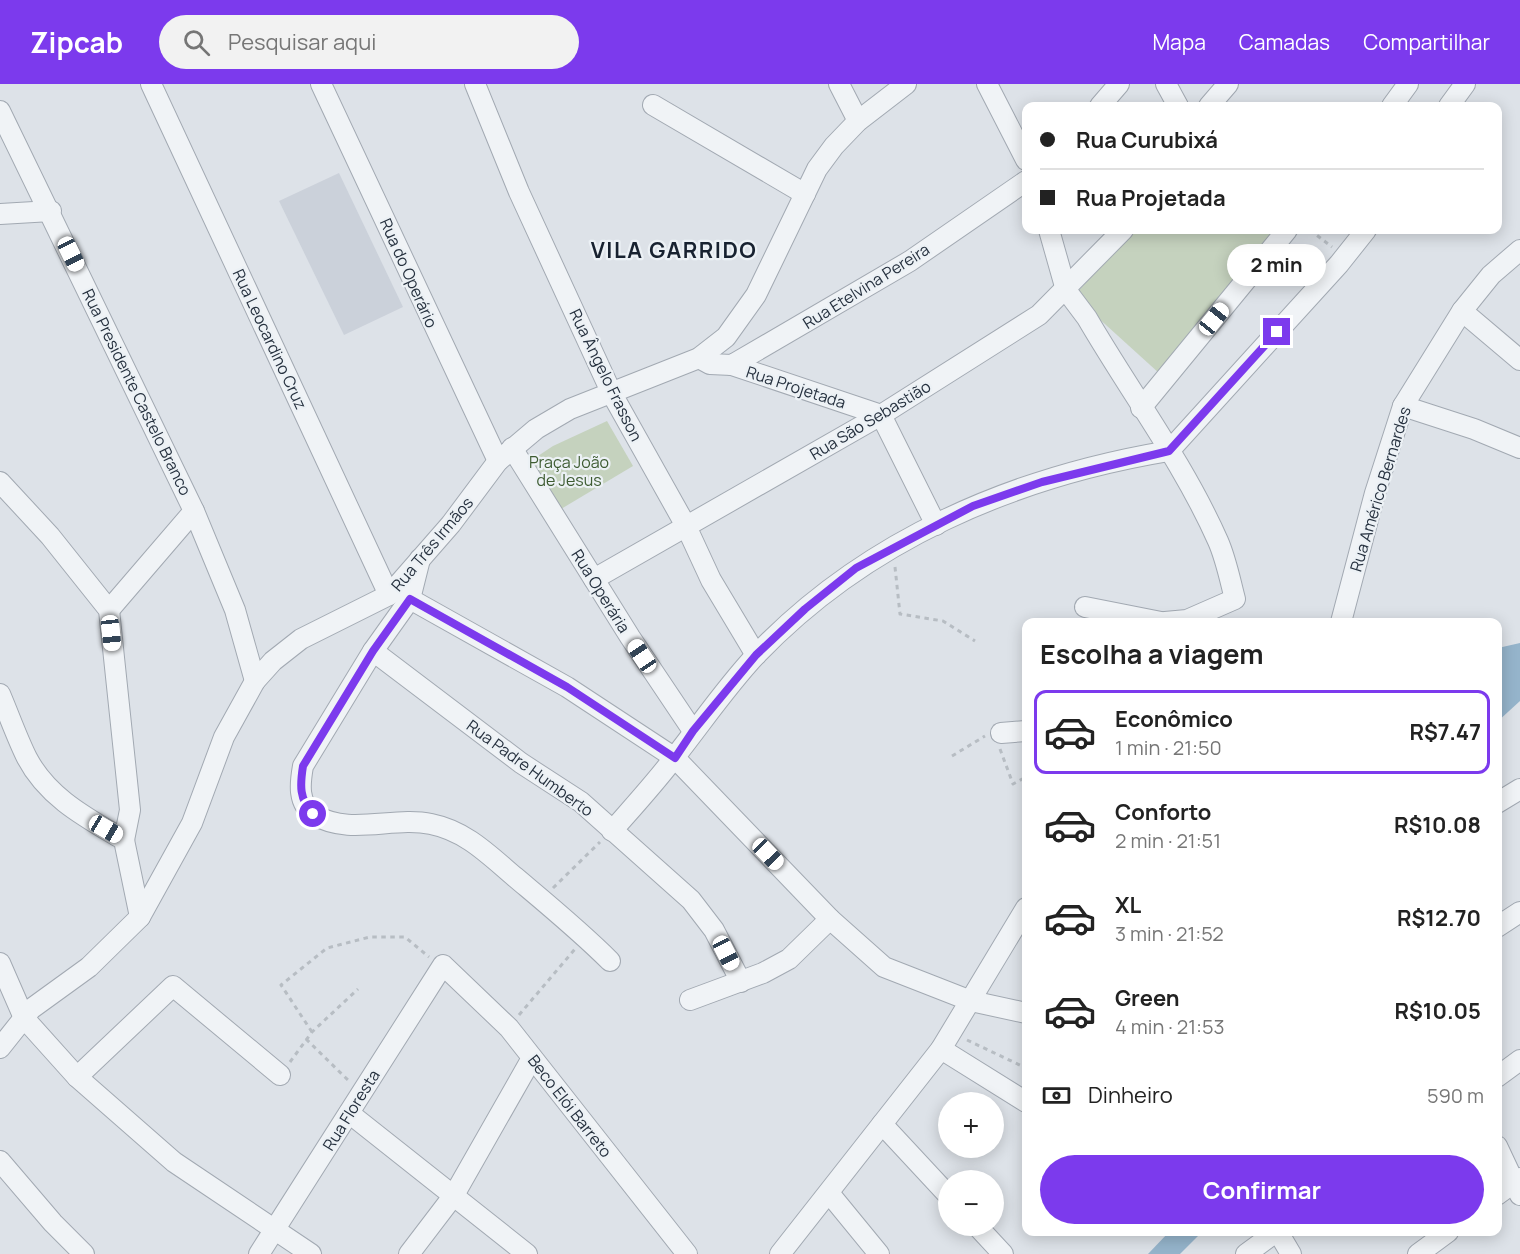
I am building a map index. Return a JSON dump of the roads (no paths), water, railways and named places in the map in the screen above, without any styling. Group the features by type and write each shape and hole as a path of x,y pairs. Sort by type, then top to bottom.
{"street":[{"name":"Rua Leocardino Cruz","path":"151,84 389,595"},
{"name":"Rua do Operário","path":"321,84 505,455"},
{"name":"Rua Ângelo Frasson","path":"476,84 519,192 612,393 686,526 711,580 756,655"},
{"path":"839,84 858,121"},
{"name":"Rua Três Irmãos","path":"0,1048 31,1009 89,967 140,917 192,823 224,737 255,681 273,661 301,639 389,595 451,524 505,455 536,429 570,409 699,358 713,349 737,325 756,295 805,194 828,153 858,121 906,84"},
{"path":"987,84 1022,152"},
{"path":"1103,102 1119,84"},
{"path":"1166,84 1176,102"},
{"path":"1212,102 1228,84"},
{"path":"1395,102 1408,84"},
{"path":"1452,102 1466,84"},
{"path":"653,105 805,194"},
{"name":"Rua Presidente Castelo Branco","path":"0,111 51,211 194,510 235,610 255,681"},
{"name":"Rua Etelvina Pereira","path":"732,365 910,261 1022,184"},
{"path":"0,214 51,211"},
{"path":"1050,234 1066,290 1087,318 1190,484 1219,543 1235,599 1192,618"},
{"name":"Rua São Sebastião","path":"594,579 881,415 1039,315 1119,234"},
{"path":"1141,408 1284,234"},
{"path":"612,831 675,758 693,731 756,655 822,594 856,568 973,506 1042,482 1169,451 1363,234"},
{"name":"Rua Américo Bernardes","path":"1342,618 1375,493 1403,406 1462,311 1491,275 1520,250"},
{"path":"1462,311 1520,360"},
{"path":"699,358 711,364 732,365"},
{"name":"Rua Projetada","path":"732,365 881,415"},
{"path":"1403,406 1474,429 1520,448"},
{"path":"881,415 936,525"},
{"name":"Rua Operária","path":"505,455 594,579 693,731"},
{"path":"0,482 50,536 109,610 130,810 124,840 140,917"},
{"path":"109,610 194,510"},
{"path":"421,557 410,599 373,651 303,766 300,784 303,803 313,814 337,823 393,821 433,824 474,841 610,961"},
{"path":"410,599 567,687 675,758 830,919 884,967 971,1001 1022,1011"},
{"path":"1085,607 1142,618"},
{"name":"Rua Padre Humberto","path":"373,651 521,763 581,802 690,900 714,930 741,982"},
{"path":"0,694 27,759 51,792 70,808 124,840"},
{"path":"997,736 1022,732"},
{"path":"1502,800 1520,789"},
{"path":"1502,924 1520,912"},
{"path":"690,1000 741,982 789,959 830,919"},
{"path":"780,1254 941,1049 1018,932"},
{"path":"0,963 24,1018 77,1077 174,1162 311,1254"},
{"name":"Beco Elói Barreto","path":"443,965 509,1028 687,1254"},
{"name":"Rua Floresta","path":"259,1254 443,965"},
{"path":"77,1077 173,986 280,1075"},
{"path":"941,1049 1022,1100"},
{"path":"410,1254 454,1195 532,1058"},
{"path":"1502,1073 1520,1060"},
{"path":"349,1113 527,1254"},
{"path":"882,1125 938,1184"},
{"path":"1502,1155 1518,1185 1502,1193"},
{"path":"0,1161 76,1251"},
{"path":"829,1193 879,1254"},
{"path":"987,1236 1004,1254"},
{"path":"1246,1254 1271,1236"},
{"path":"1280,1236 1291,1254"},
{"path":"1418,1254 1443,1236"}],"water":[{"path":"1520,643 1520,701 1502,717 1502,647"},
{"path":"1165,1236 1198,1236 1180,1254 1148,1254"}],"district":[{"name":"VILA GARRIDO","path":"674,250"}],"park label":[{"name":"Praça João de Jesus","path":"569,471"}]}
